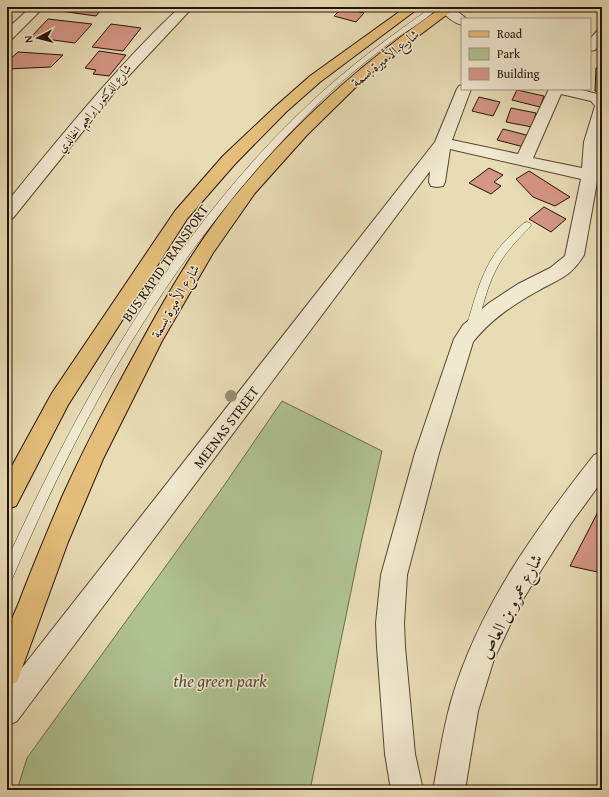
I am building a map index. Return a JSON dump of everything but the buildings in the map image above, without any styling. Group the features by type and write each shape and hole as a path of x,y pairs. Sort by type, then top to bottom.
{"main road":[{"name":"شارع الأميرة بسمة","path":"7,498 60,399 181,215 229,160 281,109 356,48 414,7"},
{"name":"شارع الأميرة بسمة","path":"7,672 29,610 73,499 123,393 164,319 205,250 226,219 275,159 320,113 394,49 449,11"}],"street":[{"path":"9,31 38,7"},
{"name":"شارع الدكتور إبراهيم الخالدي","path":"7,214 121,73 186,7"},
{"path":"591,46 602,34"},
{"path":"438,182 443,143 464,90"},
{"path":"523,161 556,90"},
{"path":"564,90 596,98 602,104"},
{"path":"408,790 400,754 390,623 394,575 410,511 460,350 470,330 492,311 515,295 565,269 576,255 596,177 592,142 602,107"},
{"path":"443,143 596,177"},
{"name":"MEENAS STREET","path":"7,711 443,143"},
{"name":"شارع عمرو بن العاص","path":"450,790 462,718 470,687 492,632 519,582 538,552 602,462"}],"lane":[{"name":"BUS RAPID TRANSPORT","path":"7,575 41,501 90,404 152,301 196,238 250,171 311,107 380,47 449,11"},
{"path":"470,330 494,262 504,247 527,225"}],"green space":[{"name":"the green park","path":"282,401 382,451 361,543 310,790 17,790 27,758 223,487"}]}
